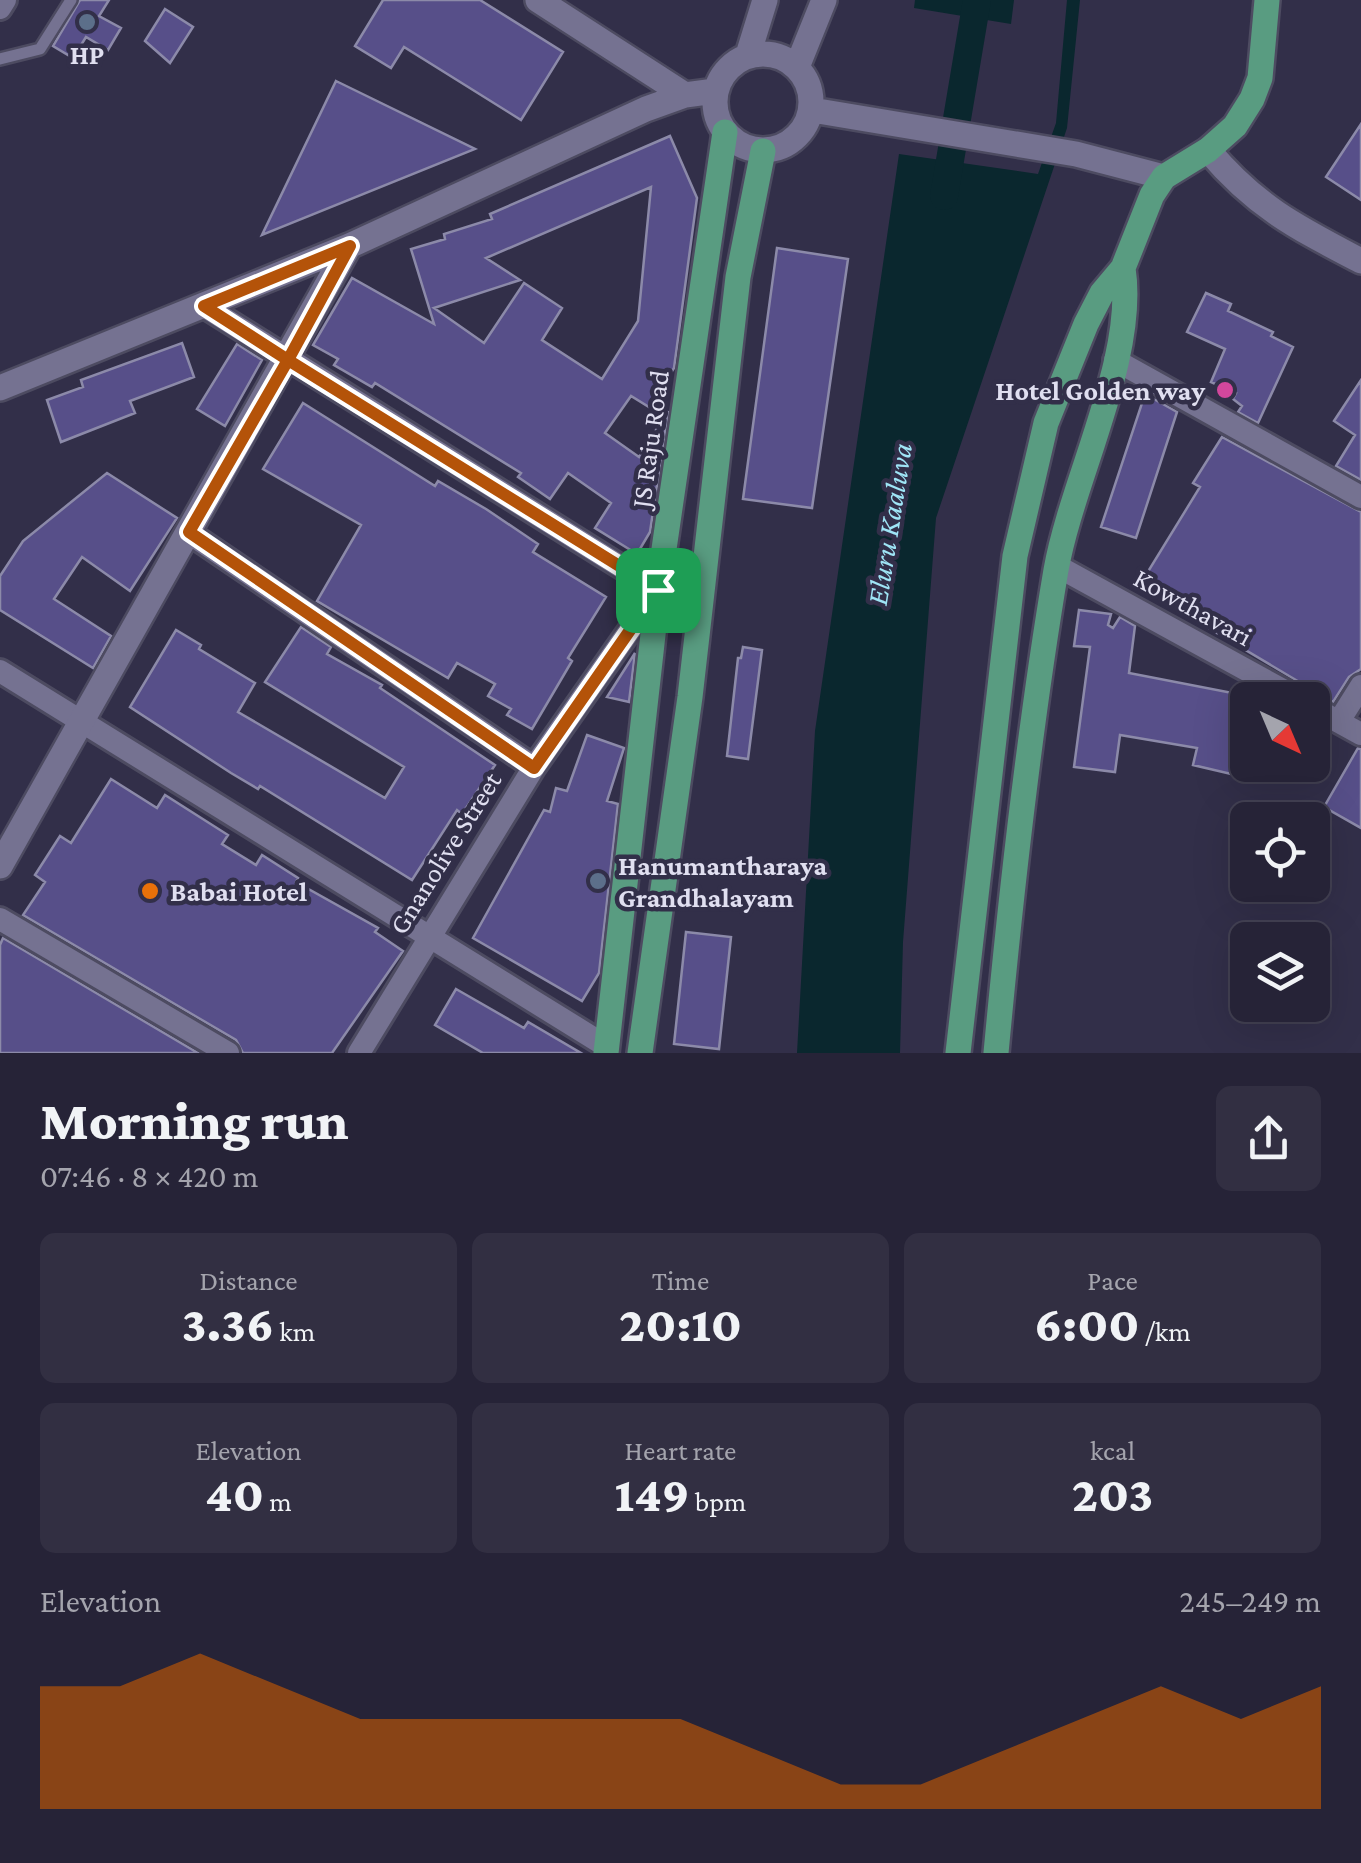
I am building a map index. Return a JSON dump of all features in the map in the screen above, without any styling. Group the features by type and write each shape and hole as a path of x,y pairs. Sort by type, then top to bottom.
{"main road":[{"path":"958,1053 1016,556 1046,423 1064,371 1102,292 1123,268 1164,176 1208,150 1235,126 1252,99 1260,78 1267,0"},
{"name":"JS Raju Road","path":"606,1050 658,590 724,132"},
{"path":"640,1053 690,697 738,278 763,151"},
{"path":"996,1053 1014,868 1057,566 1115,360 1127,297 1123,268"}],"street":[{"path":"0,8 5,0"},
{"path":"538,0 684,94"},
{"path":"748,56 765,0"},
{"path":"797,66 824,0"},
{"path":"774,54 797,66 810,86 812,110 802,131 785,146 763,151 742,146 724,132 715,113 715,91 727,69 748,56 774,54"},
{"path":"0,388 350,246 684,94 715,91"},
{"path":"812,110 1076,154 1164,176"},
{"path":"1208,150 1240,188 1288,222 1361,261"},
{"path":"4,849 350,246"},
{"path":"204,306 658,590"},
{"path":"1115,360 1361,497"},
{"path":"189,532 534,768"},
{"name":"Kowthavari","path":"1057,566 1267,682"},
{"name":"Gnanolive Street","path":"359,1053 534,768 658,590"},
{"path":"0,670 606,1050"},
{"path":"1339,721 1361,686"},
{"path":"1330,716 1361,734"},
{"path":"0,919 228,1053"}],"lane":[{"path":"0,59 40,49 70,0"}],"water":[{"path":"915,0 1014,0 1011,24 914,8"},
{"path":"1067,0 1080,0 1067,128 936,518 903,942 900,1053 797,1053 815,731 899,154 1038,174 1056,123"}],"building":[{"path":"80,0 109,0 99,16 121,28 108,50 86,37 73,58 53,46"},
{"path":"383,0 480,0 563,52 521,120 404,47 391,68 355,46"},
{"path":"165,9 193,27 170,63 145,41"},
{"path":"336,81 475,149 262,235"},
{"path":"1361,124 1361,200 1326,177"},
{"path":"670,136 697,198 674,368 649,407 631,396 605,433 639,457 668,411 650,532 637,554 595,528 611,503 568,473 550,499 518,477 521,473 375,383 372,387 334,365 338,359 313,345 352,278 434,324 411,249 492,219 490,214","holes":["651,187 638,321 602,379 542,340 562,308 524,283 484,343 434,308 520,280 486,258"]},
{"path":"777,248 848,259 812,508 743,499"},
{"path":"1206,293 1231,304 1228,311 1273,332 1271,336 1293,347 1258,423 1238,412 1242,406 1233,399 1236,393 1211,382 1225,349 1187,332"},
{"path":"182,343 194,377 130,401 135,413 61,442 47,400 83,387 81,380"},
{"path":"237,344 262,360 225,426 197,409"},
{"path":"1361,380 1361,480 1336,466 1355,435 1334,421"},
{"path":"1145,394 1177,412 1136,538 1101,527"},
{"path":"303,403 435,486 438,481 486,509 538,544 533,552 606,597 568,658 572,661 532,729 507,715 511,709 488,696 495,684 457,663 448,678 317,601 361,525 263,469"},
{"path":"1222,437 1361,512 1361,669 1349,677 1333,702 1330,682 1299,682 1205,626 1225,629 1144,578 1200,487 1193,483"},
{"path":"107,473 177,518 130,591 82,557 54,599 111,636 93,668 0,610 0,576 23,541"},
{"path":"1079,610 1111,614 1108,625 1113,628 1120,617 1135,626 1129,673 1230,693 1230,774 1193,765 1197,748 1120,735 1115,772 1074,767 1090,647 1074,646"},
{"path":"301,627 331,647 327,654 382,685 380,688 495,765 462,814 457,810 412,880 260,786 258,789 231,773 130,707 176,630 255,683 238,712 385,798 404,767 265,682"},
{"path":"743,647 762,650 748,759 727,756 738,658"},
{"path":"635,653 629,702 607,697"},
{"path":"587,735 624,748 607,801 618,804 599,973 582,1001 473,938 544,810 550,812 556,788 567,791"},
{"path":"1358,748 1361,749 1361,828 1330,810 1327,802"},
{"path":"111,779 157,808 165,795 228,835 222,844 256,865 262,855 298,878 296,882 378,928 375,932 403,951 332,1053 243,1053 236,1040 23,915 45,882 35,875 60,836 71,843"},
{"path":"686,932 731,937 719,1049 674,1044"},
{"path":"3,938 198,1053 0,1053"},
{"path":"456,989 524,1028 528,1022 581,1053 483,1053 435,1025"}],"waterway":[{"name":"Eluru Kaaluva","path":"944,196 977,0"}],"place":[{"name":"HP","path":"87,22"},
{"name":"Hotel Golden way","path":"1225,390"},
{"name":"Hanumantharaya Grandhalayam","path":"598,881"},
{"name":"Babai Hotel","path":"150,891"}],"route":[{"path":"658,590 288,360 350,246 204,306 288,360 189,532 534,768 658,590"}]}
